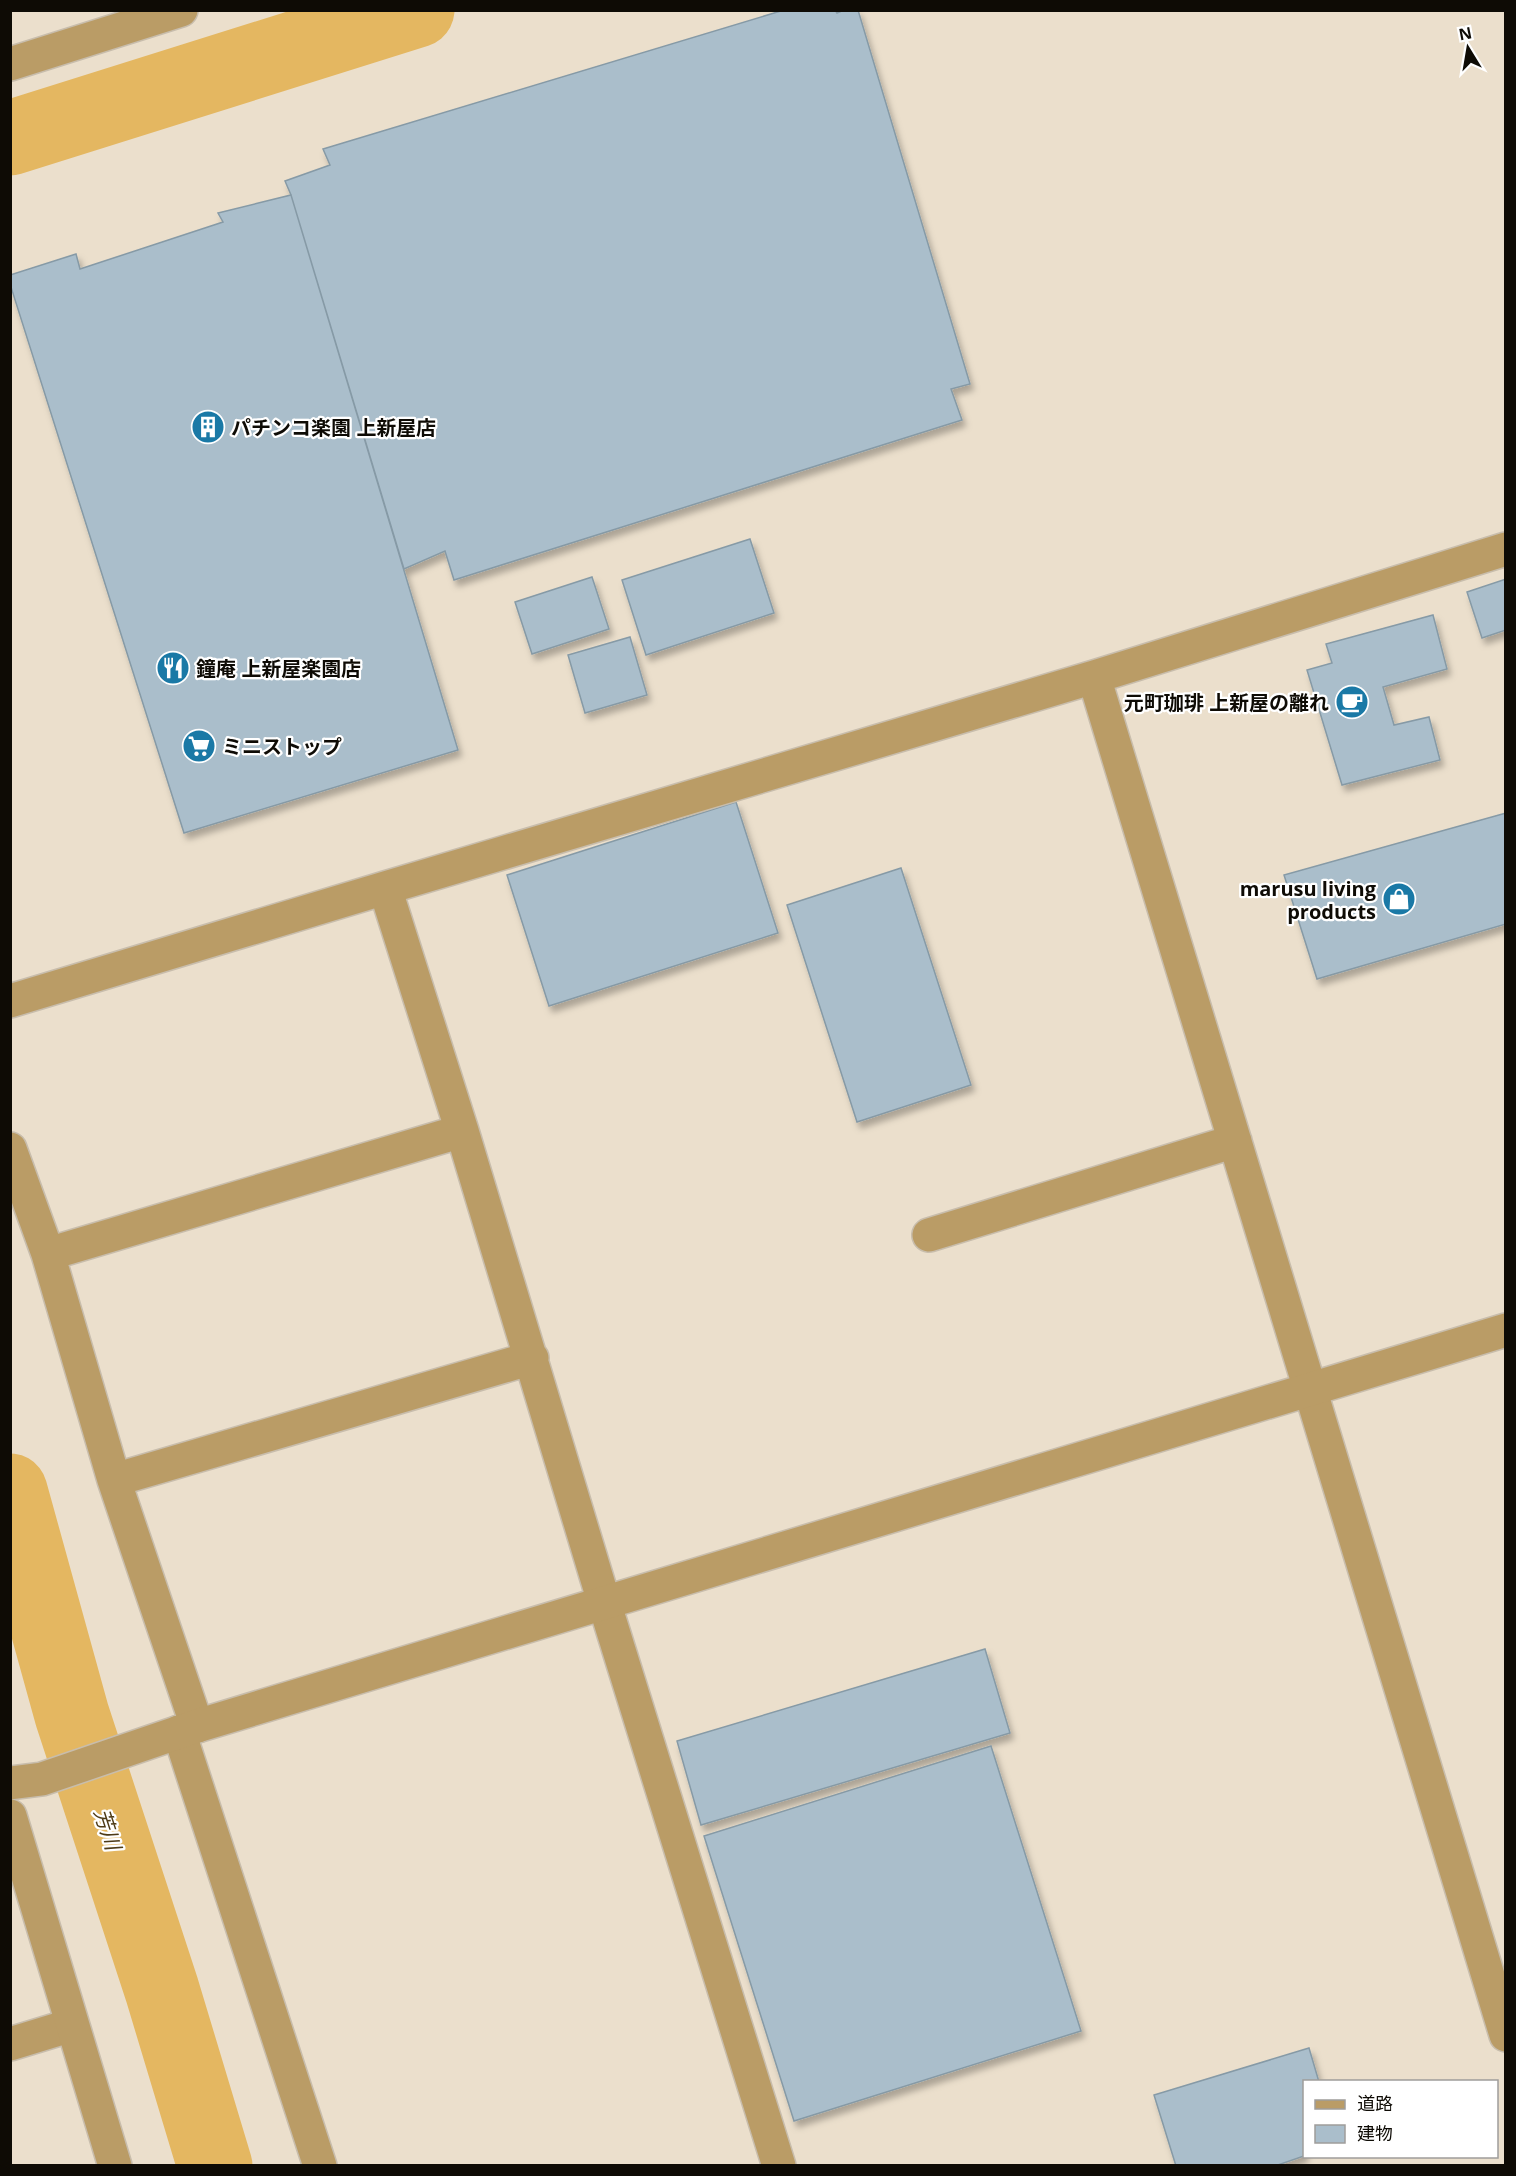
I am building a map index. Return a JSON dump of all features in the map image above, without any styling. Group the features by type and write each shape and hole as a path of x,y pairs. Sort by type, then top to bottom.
{"street":[{"path":"10,64 181,10"},
{"path":"10,1001 1095,677 1506,549"},
{"path":"1095,677 1506,2035"},
{"path":"384,888 462,1131 604,1602 779,2166"},
{"path":"48,1254 462,1131"},
{"path":"929,1235 1235,1141"},
{"path":"10,1149 48,1254 114,1480 179,1732 320,2166"},
{"path":"10,1783 42,1779 179,1732 1506,1329"},
{"path":"114,1480 532,1358"},
{"path":"10,1816 115,2166"},
{"path":"10,2044 72,2025"}],"building":[{"path":"784,10 835,10 837,13 844,10 858,10 970,384 951,389 962,420 454,580 445,551 404,569 285,181 330,165 323,149"},
{"name":"パチンコ楽園 上新屋店","path":"291,195 458,750 184,833 10,284 10,275 76,254 80,269 223,222 218,213"},
{"path":"750,539 774,613 646,655 622,580"},
{"path":"592,577 609,629 532,654 515,602"},
{"path":"1506,579 1506,630 1482,638 1467,592"},
{"name":"元町珈琲 上新屋の離れ","path":"1433,615 1447,669 1383,687 1394,725 1429,717 1440,760 1342,785 1307,670 1332,663 1326,644"},
{"path":"630,637 647,695 585,713 568,655"},
{"path":"736,802 778,933 549,1006 507,875"},
{"name":"marusu living products","path":"1506,813 1506,924 1317,979 1284,875"},
{"path":"901,868 971,1085 857,1122 787,905"},
{"path":"985,1649 1010,1733 701,1825 677,1741"},
{"path":"991,1746 1081,2031 794,2121 704,1836"},
{"path":"1309,2048 1318,2080 1303,2080 1303,2156 1275,2166 1176,2166 1154,2095"}],"waterway":[{"path":"10,138 417,10"},
{"name":"芳川","path":"10,1491 72,1715 162,1990 215,2166"}],"place":[{"name":"パチンコ楽園 上新屋店","path":"208,427"},
{"name":"鐘庵 上新屋楽園店","path":"173,668"},
{"name":"元町珈琲 上新屋の離れ","path":"1352,702"},
{"name":"ミニストップ","path":"199,746"},
{"name":"marusu living products","path":"1399,899"}]}
